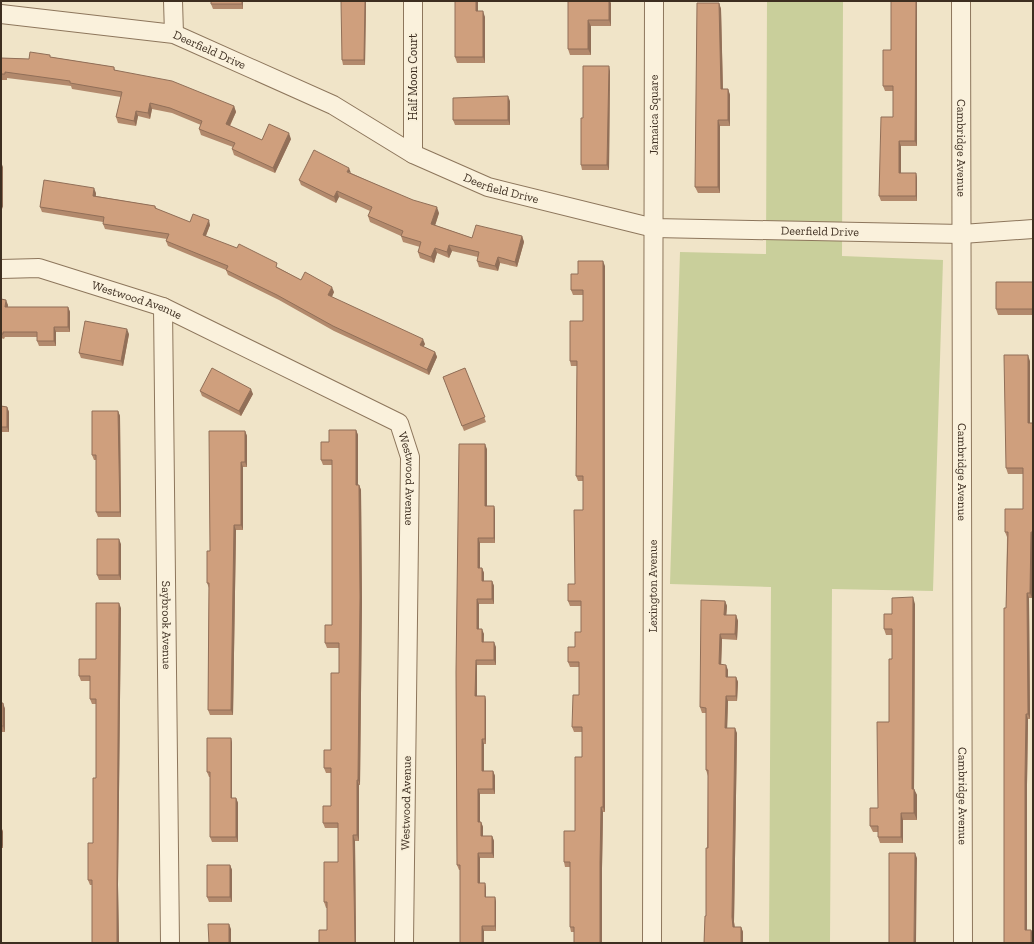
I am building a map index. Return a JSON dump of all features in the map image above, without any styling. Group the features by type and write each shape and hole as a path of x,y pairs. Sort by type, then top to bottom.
{"street":[{"path":"174,1 174,34"},
{"name":"Half Moon Court","path":"413,1 413,154"},
{"name":"Jamaica Square","path":"654,1 654,228"},
{"name":"Cambridge Avenue","path":"961,1 962,943"},
{"name":"Deerfield Drive","path":"1,14 174,34 333,105 413,154 488,188 654,228 962,234 1033,229"},
{"name":"Lexington Avenue","path":"652,943 654,228"},
{"name":"Westwood Avenue","path":"1,269 39,268 163,307 399,422 410,456 404,943"},
{"name":"Saybrook Avenue","path":"163,307 170,943"}],"green space":[{"path":"767,1 843,1 842,256 943,260 933,591 832,589 830,943 769,943 771,587 670,584 680,252 766,254"}],"building":[{"path":"211,1 242,1 242,4 211,4"},
{"path":"341,1 365,1 364,60 342,60"},
{"path":"455,1 476,1 476,11 483,11 483,57 455,57"},
{"path":"568,1 609,1 609,20 588,20 588,49 568,49"},
{"path":"891,1 916,1 915,141 899,141 899,173 916,173 916,196 879,196 881,117 893,117 893,86 883,86 883,50 891,50"},
{"path":"697,3 719,3 721,89 728,89 728,120 718,120 718,187 695,187"},
{"path":"30,52 50,55 50,57 114,67 114,70 172,81 234,106 226,124 262,140 269,124 289,133 273,168 232,149 235,143 199,129 202,121 170,108 150,103 148,113 136,111 134,121 116,117 122,92 70,83 70,81 5,72 5,74 1,74 1,58 29,59"},
{"path":"583,66 609,66 607,165 581,165"},
{"path":"508,96 508,120 453,120 453,98"},
{"path":"314,150 349,168 347,172 413,200 437,207 431,224 472,238 476,225 522,236 515,262 498,257 495,266 477,261 479,252 449,245 447,252 435,248 431,257 418,252 421,242 401,236 403,231 368,216 372,207 337,191 334,197 299,180"},
{"path":"44,180 94,188 93,196 155,206 155,208 190,222 193,214 209,220 203,235 237,248 239,244 277,263 276,267 301,280 305,272 332,287 328,295 423,339 420,345 435,352 427,370 333,326 277,295 226,270 228,266 166,241 169,234 103,224 104,217 40,207"},
{"path":"578,261 603,261 603,807 601,807 600,943 574,943 574,927 570,927 570,862 564,862 564,831 575,831 575,757 582,757 582,727 572,727 573,695 579,695 579,662 568,662 568,647 575,647 575,632 581,632 581,601 568,601 568,584 575,584 574,510 583,510 583,476 576,476 577,361 570,361 570,321 583,321 583,290 571,290 571,274 578,274"},
{"path":"996,282 1033,282 1033,309 996,309"},
{"path":"1,299 6,300 5,307 68,307 68,327 54,327 54,341 37,341 37,332 3,332 3,334 1,334"},
{"path":"85,321 127,329 121,361 79,353"},
{"path":"1004,355 1028,355 1028,423 1033,423 1033,532 1031,532 1030,593 1027,593 1028,714 1026,714 1025,780 1025,930 1031,930 1031,943 1004,943 1004,608 1006,608 1008,532 1005,532 1005,509 1023,509 1023,468 1006,468"},
{"path":"212,368 251,389 239,411 200,391"},
{"path":"465,368 485,417 462,426 443,377"},
{"path":"1,406 7,407 7,427 1,427"},
{"path":"92,411 118,411 120,512 96,512 96,455 92,455"},
{"path":"329,430 356,430 356,485 359,485 360,597 358,780 357,835 353,835 355,943 319,943 319,930 327,930 327,902 324,902 324,862 338,862 338,823 323,823 323,806 331,806 331,768 324,768 324,750 331,750 331,673 339,673 339,643 325,643 325,625 332,625 332,460 321,460 321,442 329,442"},
{"path":"209,431 245,431 245,462 241,462 241,525 234,525 231,710 208,710 209,583 207,583 207,551 210,551"},
{"path":"459,444 485,444 485,506 494,506 494,538 478,538 478,568 482,568 482,581 492,581 492,599 477,599 477,629 482,629 482,642 494,642 494,660 476,660 475,696 485,696 485,739 482,739 482,771 493,771 493,789 478,789 478,822 481,822 481,836 492,836 492,853 478,853 478,883 485,883 485,897 495,897 495,926 482,926 482,943 460,943 460,865 457,865 456,672"},
{"path":"97,539 119,539 119,575 97,575"},
{"path":"913,597 912,789 914,789 914,813 901,813 901,837 878,837 878,826 870,826 870,808 878,808 877,722 889,722 889,659 892,659 892,629 884,629 884,614 892,614 892,598"},
{"path":"701,600 725,601 724,615 736,615 735,634 720,634 719,664 726,665 726,677 736,677 736,696 726,696 725,728 735,728 732,917 733,927 741,927 741,943 704,943 706,916 706,848 708,848 708,770 706,770 706,708 700,707"},
{"path":"96,603 119,603 117,943 92,943 92,880 88,880 88,843 93,843 93,778 96,778 96,699 90,699 90,676 79,676 79,659 96,659"},
{"path":"1,703 3,703 3,726 1,726"},
{"path":"207,738 231,738 231,798 236,798 236,837 210,837 210,772 207,772"},
{"path":"889,853 915,853 914,943 889,943"},
{"path":"207,865 230,865 230,897 207,897"},
{"path":"208,924 229,924 229,943 209,943"}]}
